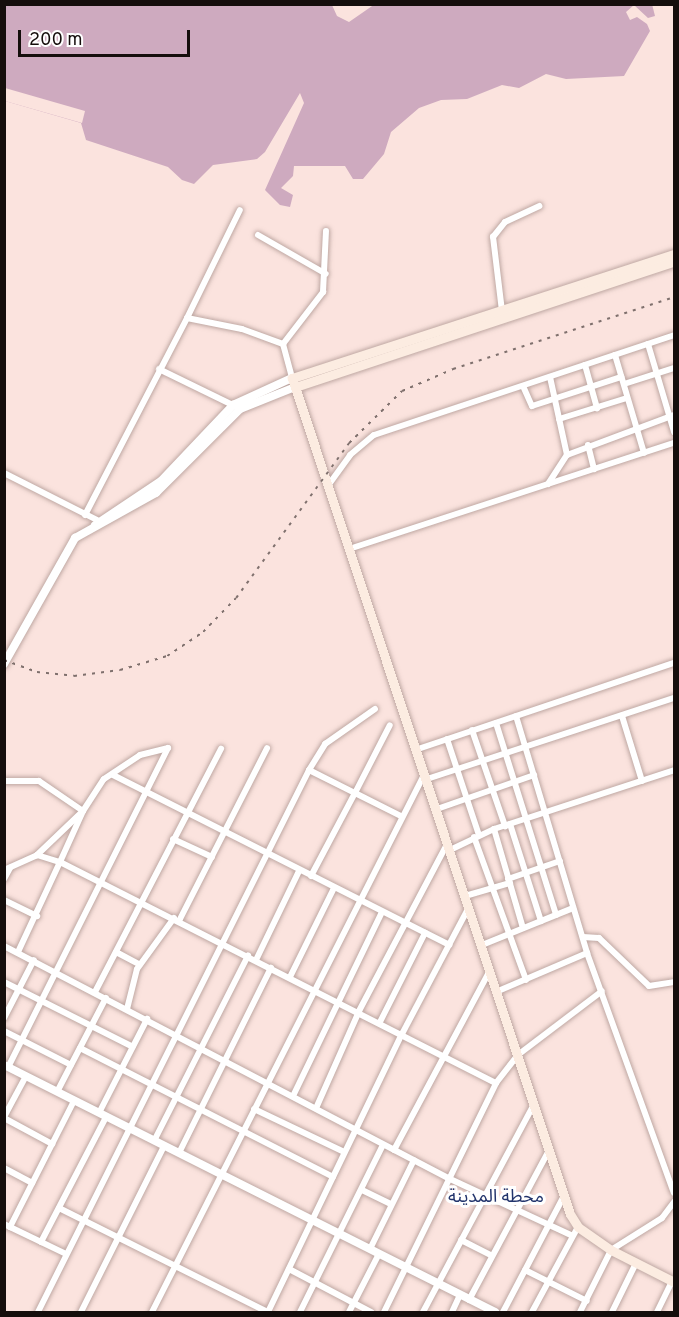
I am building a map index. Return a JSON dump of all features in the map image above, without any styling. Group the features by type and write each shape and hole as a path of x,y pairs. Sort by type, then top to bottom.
{"main road":[{"path":"503,314 675,254"},
{"path":"673,1282 611,1250 578,1227 564,1196 418,749 326,488 294,382 503,314 675,262"}],"street":[{"path":"503,314 493,237 505,222 540,206"},
{"path":"86,515 240,210"},
{"path":"283,344 319,300 326,274 327,231"},
{"path":"258,235 326,274"},
{"path":"187,318 242,329 283,344"},
{"path":"326,488 350,455 374,435 675,335"},
{"path":"4,664 65,548 96,522 119,517 156,494 236,407 294,382 283,344"},
{"path":"648,344 672,416 675,432"},
{"path":"615,355 635,429 644,453"},
{"path":"585,365 597,408"},
{"path":"523,386 532,406 591,386 657,374 675,368"},
{"path":"159,369 236,407"},
{"path":"550,377 567,455"},
{"path":"559,419 627,398"},
{"path":"548,484 567,455 588,445 672,416"},
{"path":"349,549 675,443"},
{"path":"588,445 594,469"},
{"path":"4,473 96,522"},
{"path":"418,749 675,663"},
{"path":"152,1312 358,900 401,816 426,775 457,770 675,699"},
{"path":"38,1312 309,770 325,744 375,709"},
{"path":"516,716 587,953 675,1193"},
{"path":"622,716 642,781"},
{"path":"496,723 556,915"},
{"path":"311,876 390,725"},
{"path":"472,730 541,921"},
{"path":"447,738 492,888 526,980"},
{"path":"4,879 7,869 37,855 83,811 112,775 140,755 167,748 103,883 22,1040 6,1066 495,1312"},
{"path":"127,1009 140,964 177,920 212,857 267,748"},
{"path":"95,992 221,749"},
{"path":"309,770 401,816"},
{"path":"317,1106 359,1011 404,923 449,846 675,770"},
{"path":"112,775 448,945"},
{"path":"436,809 534,775"},
{"path":"4,781 39,781 83,811"},
{"path":"18,952 37,916 83,811"},
{"path":"494,830 523,928"},
{"path":"173,839 212,857"},
{"path":"37,855 60,862 142,902 496,1083"},
{"path":"465,896 492,888 560,861"},
{"path":"256,960 299,871"},
{"path":"290,977 334,888"},
{"path":"4,900 37,916"},
{"path":"59,1208 268,1312 402,1034 469,908"},
{"path":"482,945 573,908"},
{"path":"294,1094 382,912"},
{"path":"380,1022 425,933"},
{"path":"583,937 599,938 650,986 675,982"},
{"path":"4,945 317,1106 383,1145 546,1226 571,1235"},
{"path":"116,952 140,964"},
{"path":"498,991 587,953"},
{"path":"154,1141 248,956"},
{"path":"4,1018 34,960"},
{"path":"179,1153 271,968"},
{"path":"394,1150 491,969"},
{"path":"4,982 133,1047"},
{"path":"384,1312 496,1083 519,1054 602,991"},
{"path":"57,1092 106,998"},
{"path":"41,1242 147,1019"},
{"path":"4,1030 71,1065"},
{"path":"80,1048 333,1177"},
{"path":"26,1076 4,1117 52,1143"},
{"path":"66,1254 7,1225 32,1183 74,1101"},
{"path":"423,1312 482,1195 534,1104"},
{"path":"254,1109 344,1152"},
{"path":"300,1312 383,1145"},
{"path":"81,1312 164,1146"},
{"path":"469,1300 513,1210 550,1150"},
{"path":"370,1249 414,1160"},
{"path":"4,1168 32,1183"},
{"path":"362,1190 392,1204"},
{"path":"503,1312 546,1226 564,1196"},
{"path":"580,1312 611,1250 662,1218 675,1202"},
{"path":"532,1312 571,1235 578,1227"},
{"path":"461,1240 491,1255"},
{"path":"349,1312 379,1254"},
{"path":"612,1312 636,1263"},
{"path":"289,1269 370,1312"},
{"path":"525,1270 587,1301"},
{"path":"657,1312 673,1282"},
{"path":"452,1312 460,1295"}],"shaded area":[{"path":"375,4 652,4 655,16 648,18 634,5 626,12 630,20 637,17 647,24 650,31 624,76 566,79 546,74 519,88 502,85 467,99 441,100 419,108 391,132 384,154 363,179 353,179 345,166 294,166 293,176 281,188 293,195 290,207 280,205 265,190 304,103 300,93 265,152 257,159 213,165 194,184 182,180 168,167 86,140 81,123 5,101 4,5 332,5 337,16 349,22"}],"pier":[{"path":"5,88 85,111 82,123 5,101"}],"railway":[{"path":"4,660 37,672 74,676 120,670 167,656 203,632 236,598 349,443 402,391 453,369 674,297"}],"district":[{"name":"محطة المدينة","path":"496,1198"}]}
